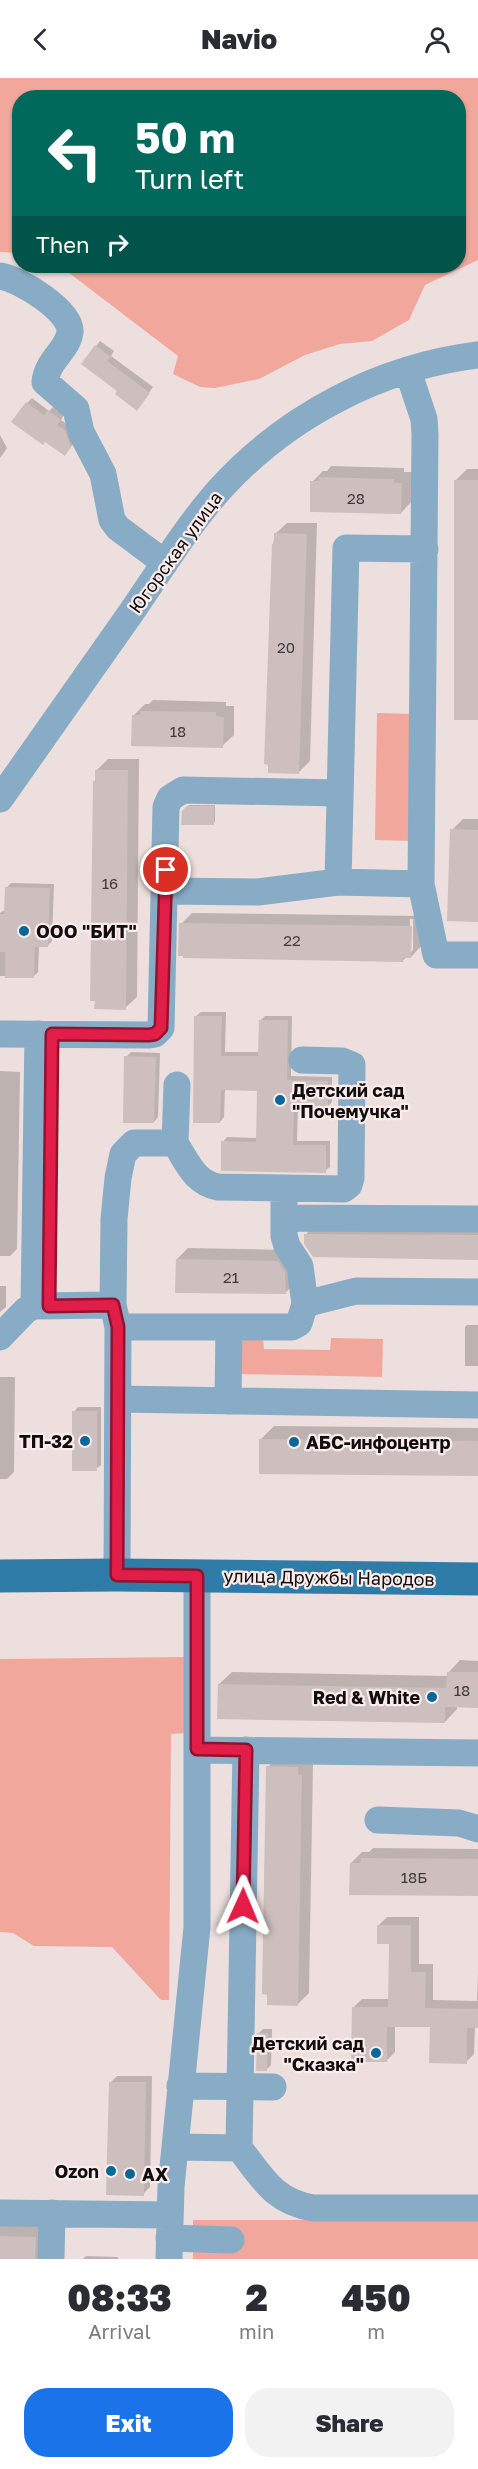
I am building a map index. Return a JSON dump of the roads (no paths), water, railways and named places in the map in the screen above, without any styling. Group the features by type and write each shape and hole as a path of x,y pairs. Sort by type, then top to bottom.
{"main road":[{"name":"улица Дружбы Народов","path":"0,1576 478,1579"}],"street":[{"path":"0,276 21,282 60,312 68,321 70,332 51,362 45,382 75,409 81,432 103,474 112,520 118,528 165,563"},
{"name":"Югорская улица","path":"0,799 196,519 220,489 252,456 274,438 335,400 375,382 438,362 478,355"},
{"path":"408,370 424,419 425,435 421,884 436,955 478,955"},
{"path":"338,882 346,549 425,549"},
{"path":"0,1034 149,1035 155,1034 161,1028 166,891 166,807 176,793 183,790 340,793"},
{"path":"166,891 258,892 338,882 421,884"},
{"path":"41,1306 45,1034"},
{"path":"177,1085 176,1143 198,1179 207,1185 344,1190 351,1178 352,1065 342,1061 302,1060"},
{"path":"117,1575 118,1399 114,1218 123,1154 134,1143 176,1143"},
{"path":"0,1337 26,1310 41,1306 229,1327 292,1327 299,1323 305,1304 300,1266 287,1246 284,1236 284,1189"},
{"path":"284,1218 478,1220"},
{"path":"305,1304 356,1291 478,1292"},
{"path":"228,1401 229,1327"},
{"path":"118,1399 478,1405"},
{"path":"169,2238 180,2086 197,1927 197,1576"},
{"path":"197,1749 478,1754"},
{"path":"246,1750 240,2148 273,2191 295,2205 313,2208 478,2208"},
{"path":"378,1820 459,1823 478,1829"},
{"path":"180,2086 273,2087"},
{"path":"175,2147 240,2148"},
{"path":"0,2213 52,2213 169,2238 231,2240"},
{"path":"51,2259 52,2213"}],"place":[{"name":"ООО \"БИТ\"","path":"24,931"},
{"name":"Детский сад \"Почемучка\"","path":"280,1100"},
{"name":"ТП-32","path":"85,1441"},
{"name":"АБС-инфоцентр","path":"294,1442"},
{"name":"Red & White","path":"432,1697"},
{"name":"Детский сад \"Сказка\"","path":"376,2053"},
{"name":"Ozon","path":"111,2171"},
{"name":"АХ","path":"130,2174"}]}
